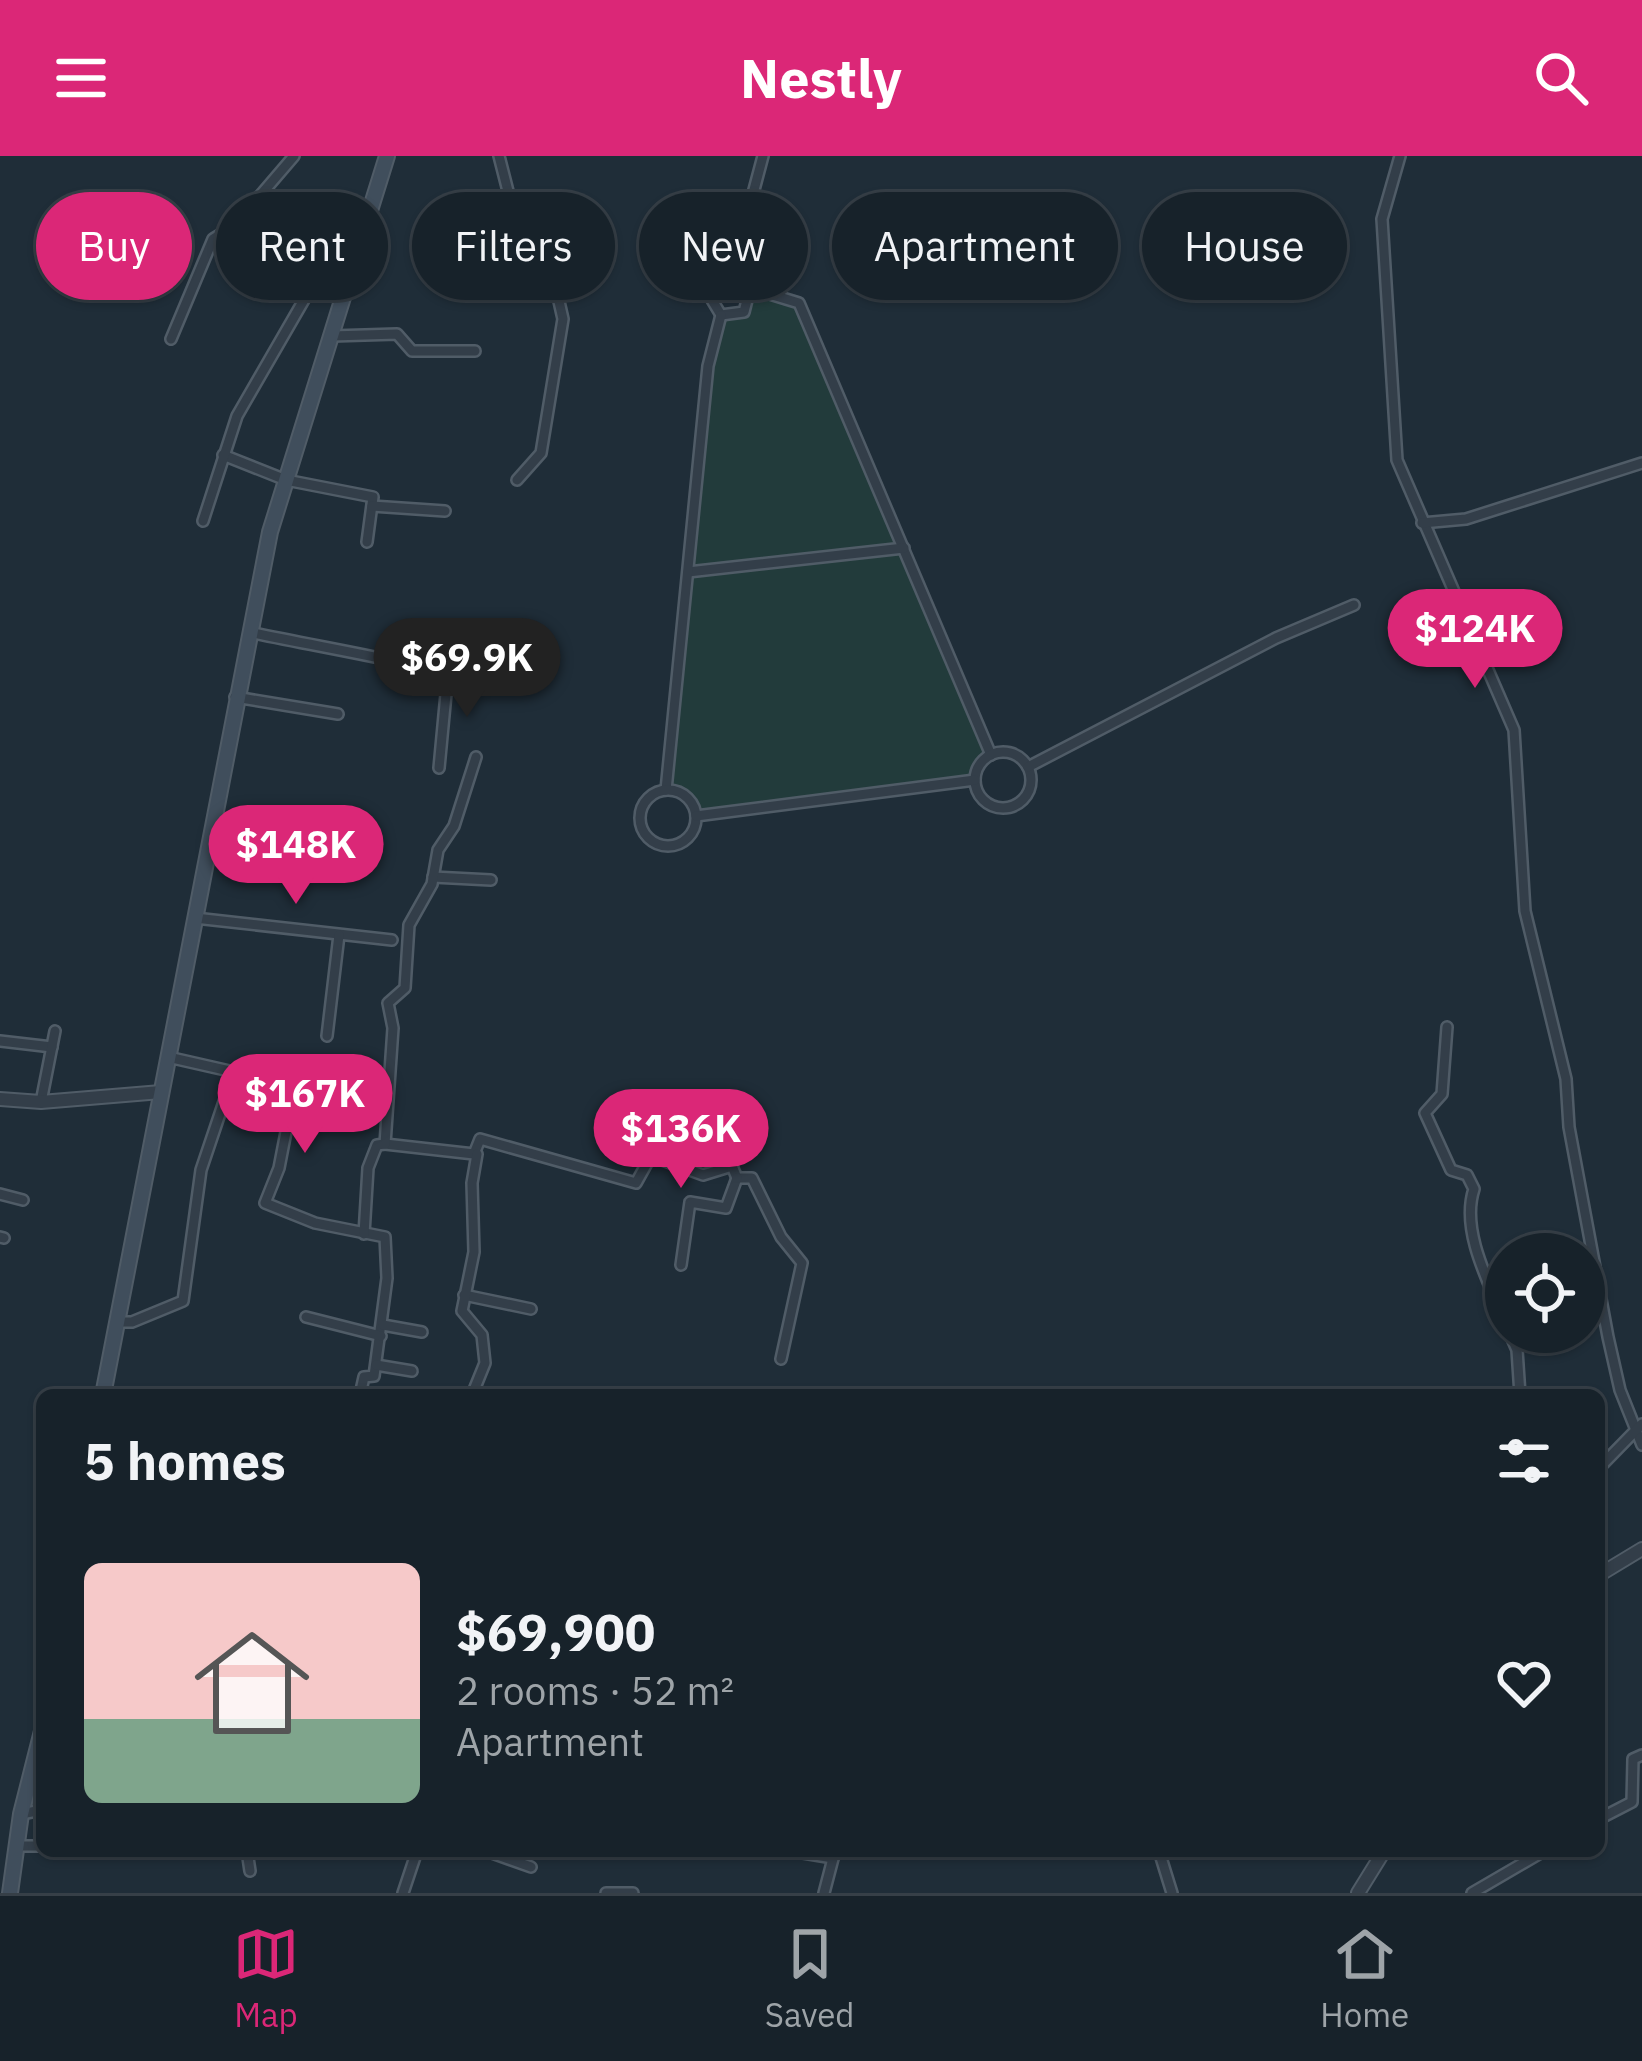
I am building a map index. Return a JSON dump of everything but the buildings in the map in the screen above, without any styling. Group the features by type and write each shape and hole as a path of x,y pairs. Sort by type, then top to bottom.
{"main road":[{"path":"104,1389 249,632 286,480 386,156"},
{"path":"10,1893 21,1814 36,1755"}],"street":[{"path":"171,339 213,239 233,226 294,156"},
{"path":"386,156 396,156"},
{"path":"499,156 510,199 532,227 537,263 558,297 563,319 541,453 518,480"},
{"path":"753,192 763,156"},
{"path":"1400,156 1382,219 1387,340 1397,396 1397,460 1514,730 1525,911 1566,1079 1569,1127 1602,1312 1620,1390 1639,1427 1642,1444"},
{"path":"203,521 237,416 304,300"},
{"path":"666,790 708,366 721,315 712,300"},
{"path":"721,315 744,312 747,300"},
{"path":"789,300 799,303 991,755"},
{"path":"332,336 397,334 412,351 475,352"},
{"path":"223,455 286,480 370,496 373,506 367,542"},
{"path":"1422,523 1466,519 1642,463"},
{"path":"373,506 445,512"},
{"path":"688,572 904,548"},
{"path":"1028,767 1276,638 1354,605"},
{"path":"249,632 377,654 403,666 448,673 439,768"},
{"path":"235,697 338,713"},
{"path":"975,780 984,801 1005,808 1016,806 1030,789 1028,767 1012,754 991,755"},
{"path":"975,780 991,755"},
{"path":"385,1144 393,1028 388,1003 410,976 410,925 433,877 476,757"},
{"path":"696,816 975,780"},
{"path":"666,790 686,797 696,816 681,843 659,845 643,831 641,810 655,793 666,790"},
{"path":"433,877 491,880"},
{"path":"195,918 392,940"},
{"path":"327,1036 339,935"},
{"path":"1447,1027 1442,1094 1425,1113 1451,1170 1467,1175 1474,1190 1468,1208 1485,1268"},
{"path":"41,1102 55,1031"},
{"path":"0,1041 52,1047"},
{"path":"167,1057 234,1072 293,1096 279,1168 265,1203 385,1238 382,1330 374,1376 364,1377 361,1389"},
{"path":"116,1322 132,1322 183,1301 201,1170 234,1072"},
{"path":"0,1100 41,1102 161,1092"},
{"path":"474,1389 485,1363 481,1332 462,1311 474,1252 472,1184 480,1138 636,1183 651,1156 703,1174 732,1166 737,1178 726,1208 691,1202 681,1265"},
{"path":"364,1234 368,1168 377,1144 477,1154"},
{"path":"737,1178 752,1178 781,1237 802,1263 782,1359"},
{"path":"0,1194 23,1200"},
{"path":"464,1295 530,1309"},
{"path":"305,1317 422,1332"},
{"path":"1516,1353 1519,1389"},
{"path":"376,1365 412,1371"},
{"path":"1605,1462 1639,1427"},
{"path":"1605,1571 1642,1549"},
{"path":"1605,1816 1632,1802 1633,1759 1642,1755"},
{"path":"21,1814 36,1811"},
{"path":"20,1846 36,1846"},
{"path":"249,1857 250,1871"},
{"path":"403,1893 415,1857"},
{"path":"503,1857 531,1867"},
{"path":"824,1893 833,1857"},
{"path":"1162,1857 1172,1893"},
{"path":"1358,1893 1380,1857"},
{"path":"1472,1893 1534,1857"},
{"path":"606,1893 633,1893"}],"green space":[{"path":"747,300 799,303 991,755 975,780 696,816 686,797 666,790 708,366 721,315 744,312"}]}
